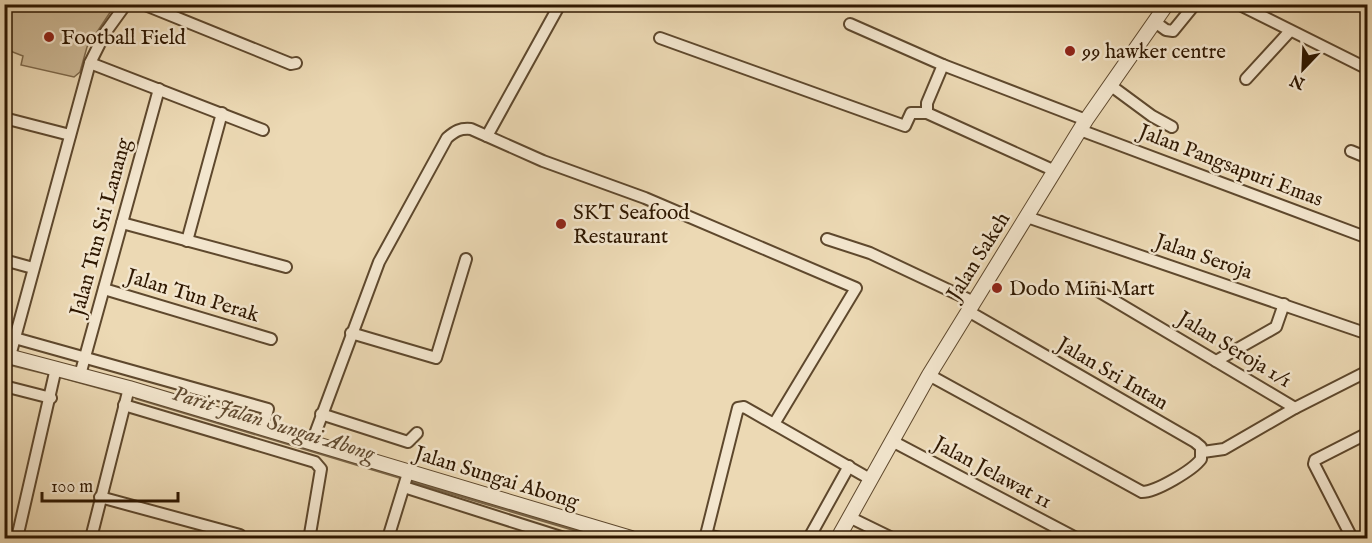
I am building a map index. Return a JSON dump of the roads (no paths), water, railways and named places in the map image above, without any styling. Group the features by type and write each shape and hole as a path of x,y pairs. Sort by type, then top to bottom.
{"street":[{"path":"7,355 10,336 33,268 90,63 105,33 126,4"},
{"path":"143,4 291,64 296,63"},
{"path":"487,136 561,4"},
{"name":"Jalan Sakeh","path":"838,538 929,375 1083,125 1167,4"},
{"path":"1155,22 1166,30 1173,31 1195,4"},
{"path":"1238,4 1368,69"},
{"name":"Jalan Pangsapuri Emas","path":"850,24 1083,125 1368,238"},
{"path":"1246,79 1290,30"},
{"path":"660,38 905,126 911,113 927,113 1055,171"},
{"path":"90,63 263,130"},
{"path":"927,113 927,103 943,64"},
{"path":"1110,85 1152,116 1172,127"},
{"name":"Jalan Tun Sri Lanang","path":"80,375 159,89"},
{"path":"187,241 222,113"},
{"path":"4,117 70,135"},
{"path":"312,442 351,333 387,245 447,138 456,130 464,128 543,161 645,198 856,288 774,424"},
{"path":"1351,151 1368,158"},
{"name":"Jalan Seroja","path":"1027,218 1368,334"},
{"path":"122,223 286,267"},
{"name":"Jalan Sri Intan","path":"827,239 870,253 971,307 1195,442 1203,452"},
{"path":"351,333 436,358 466,259"},
{"path":"4,260 33,268"},
{"name":"Jalan Seroja 1/1","path":"1093,288 1295,408"},
{"name":"Jalan Tun Perak","path":"104,289 271,339"},
{"path":"1216,361 1276,327 1284,304"},
{"path":"10,336 268,408 263,427"},
{"name":"Jalan Sungai Abong","path":"7,355 263,427 408,472 455,495 559,529 631,538"},
{"path":"17,538 51,398 56,368"},
{"path":"929,375 1142,492 1148,492 1197,464 1203,452 1224,449 1295,408 1368,371"},
{"path":"4,386 51,398"},
{"path":"91,538 129,388"},
{"path":"124,405 315,462 321,469 310,534"},
{"path":"721,538 706,535 738,408 744,407 870,479"},
{"path":"321,414 408,442 417,433"},
{"path":"1352,538 1314,466 1315,460 1368,433"},
{"name":"Jalan Jelawat 11","path":"892,441 1076,538"},
{"path":"809,538 849,466"},
{"path":"388,538 408,472"},
{"path":"404,487 455,495"},
{"path":"100,497 240,535"},
{"path":"849,517 892,538"}],"waterway":[{"name":"Parit Jalan Sungai Abong","path":"4,363 49,374"},
{"name":"Parit Jalan Sungai Abong","path":"61,377 123,394"},
{"name":"Parit Jalan Sungai Abong","path":"136,398 402,478"},
{"name":"Parit Jalan Sungai Abong","path":"410,481 602,538"}],"place":[{"name":"Football Field","path":"49,37"},
{"name":"99 hawker centre","path":"1070,51"},
{"name":"SKT Seafood Restaurant","path":"561,224"},
{"name":"Dodo Mini Mart","path":"997,288"}]}
